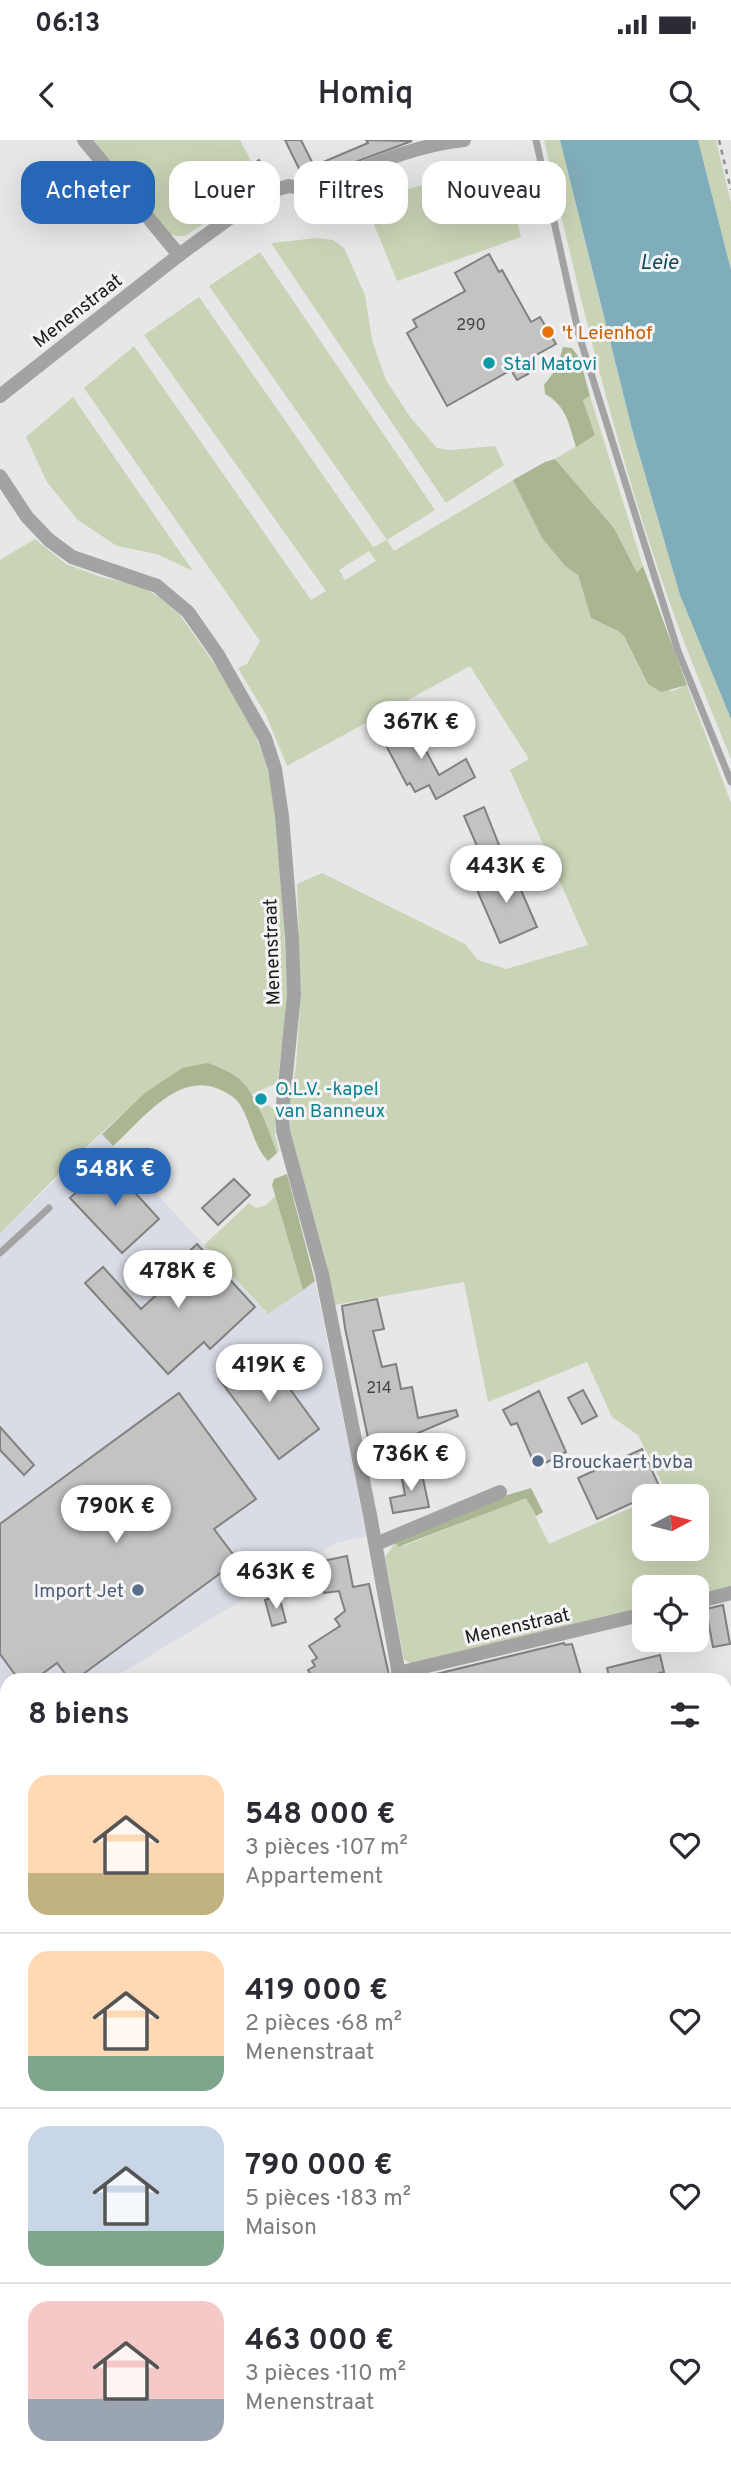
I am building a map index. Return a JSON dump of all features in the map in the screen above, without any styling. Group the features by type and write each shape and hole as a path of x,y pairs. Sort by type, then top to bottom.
{"street":[{"path":"84,140 179,255"},
{"name":"Menenstraat","path":"0,396 179,255 264,192 289,186 317,192 323,184 404,153 464,140"},
{"name":"Menenstraat","path":"0,476 27,517 49,540 72,557 157,586 188,612 224,665 265,737 275,769 282,816 292,950 294,995 282,1114 283,1131 322,1274 376,1544 398,1673"},
{"path":"376,1544 500,1492"},
{"path":"709,1599 731,1594"},
{"name":"Menenstraat","path":"411,1673 632,1617"}],"lane":[{"path":"536,140 579,335 678,651 731,782"},
{"path":"0,1253 49,1208"}],"path":[{"path":"719,140 731,190"}],"shaded area":[{"path":"102,1134 267,1314 315,1281 367,1536 336,1543 122,1673 0,1673 0,1234"}],"green space":[{"path":"92,140 240,140 251,161 169,161 169,224 203,224 185,236 176,236 168,233 155,217 155,161 109,161"},
{"path":"544,140 560,140 565,161 549,161"},
{"path":"698,140 716,140 731,203 731,270"},
{"path":"566,164 633,433 680,595 731,719 731,759 680,631 639,510 604,388 564,224 566,224"},
{"path":"422,185 422,224 518,224 521,237 397,281 374,224 408,224 408,189"},
{"path":"317,238 333,240 344,248 365,295 372,340 386,380 410,417 437,448 450,450 495,446 504,465 446,503 271,243"},
{"path":"260,252 435,510 387,540 209,286"},
{"path":"199,297 373,547 387,540 394,551 513,480 542,538 565,566 578,575 591,618 624,636 648,684 672,691 687,685 731,803 731,1586 709,1592 709,1575 632,1575 632,1612 419,1662 410,1663 404,1659 385,1557 396,1542 404,1546 526,1497 549,1544 632,1507 632,1561 709,1561 709,1484 662,1484 638,1435 612,1417 587,1362 488,1402 464,1282 334,1305 326,1260 290,1134 290,1100 296,1067 301,994 297,884 322,873 465,944 478,960 506,969 588,945 510,770 529,759 470,666 287,766 266,715 238,668 247,664 260,641 84,388 134,346 311,600 326,591 144,335","holes":["369,551 376,561 345,580 339,570"]},
{"path":"563,347 572,348 580,359 590,396 583,400 595,435 576,447 563,410 545,394 544,385 557,368"},
{"path":"590,396 643,566 637,574 614,528 555,459 595,435 583,400"},
{"path":"73,397 193,571 157,554 117,546 78,520 47,482 26,437"},
{"path":"555,459 614,528 637,573 643,566 687,685 661,692 648,684 624,636 591,618 578,575 565,566 542,538 513,480"},
{"path":"35,539 66,564 101,577 140,586 161,598 180,615 243,705 264,757 273,792 279,836 287,988 286,1020 277,1083 251,1095 241,1080 182,1068 110,1125 0,1234 0,560"},
{"path":"208,1063 235,1076 251,1093 277,1153 268,1161 259,1148 237,1100 219,1089 201,1085 187,1087 160,1102 113,1146 102,1134 145,1093 182,1068"},
{"path":"269,1105 271,1108 276,1105 277,1153 258,1110"},
{"path":"287,1174 315,1281 303,1290 272,1185 274,1179"},
{"path":"275,1196 303,1290 268,1314 204,1245 249,1203 256,1208 266,1205"},
{"path":"531,1488 543,1512 536,1516 526,1498 398,1547 396,1542 504,1496"}],"water":[{"name":"Leie","path":"560,140 698,140 731,270 731,719 680,595 633,433"}],"building":[{"path":"285,140 301,140 312,161 295,161"},
{"path":"366,140 412,141 358,161 326,161 368,143"},
{"path":"489,254 499,272 502,270 531,322 540,317 556,344 522,363 528,374 517,380 511,370 447,406 407,333 417,327 413,320 465,291 455,273"},
{"path":"399,717 403,725 410,721 439,775 466,759 475,777 436,799 429,785 415,792 410,783 407,785 381,736 389,732 385,725"},
{"path":"484,807 499,845 480,853 464,816"},
{"path":"511,867 537,927 500,943 474,883"},
{"path":"108,1163 159,1219 122,1253 70,1198"},
{"path":"234,1179 250,1195 218,1225 202,1208"},
{"path":"197,1244 255,1307 210,1349 204,1342 168,1374 85,1283 103,1267 141,1309 187,1267 181,1259"},
{"path":"377,1299 384,1329 373,1331 382,1367 396,1364 401,1389 412,1387 418,1418 456,1410 458,1416 402,1440 373,1442 372,1437 368,1438 345,1328 342,1306"},
{"path":"260,1348 319,1429 279,1459 219,1379"},
{"path":"583,1390 597,1416 582,1424 568,1398"},
{"path":"539,1391 566,1452 536,1468 517,1423 511,1425 503,1410"},
{"path":"179,1393 256,1499 214,1529 235,1557 233,1564 85,1673 65,1673 57,1663 43,1673 14,1673 0,1654 0,1524"},
{"path":"0,1427 34,1465 24,1475 0,1450"},
{"path":"642,1449 658,1484 632,1484 632,1503 597,1519 578,1478"},
{"path":"421,1469 429,1507 393,1513 390,1498 405,1495 401,1473"},
{"path":"347,1556 353,1587 369,1584 388,1673 310,1673 308,1670 315,1666 312,1661 317,1658 309,1646 340,1626 335,1619 345,1611 339,1591 324,1593 318,1562"},
{"path":"279,1596 286,1622 272,1626 265,1600"},
{"path":"723,1605 730,1644 713,1647 709,1608"},
{"path":"564,1643 572,1644 580,1673 441,1673"},
{"path":"660,1655 664,1672 608,1673 607,1668"}],"place":[{"name":"'t Leienhof","path":"548,332"},
{"name":"Stal Matovi","path":"489,363"},
{"name":"O.L.V. -kapel van Banneux","path":"261,1099"},
{"name":"Brouckaert bvba","path":"538,1461"},
{"name":"Import Jet","path":"138,1590"}]}
